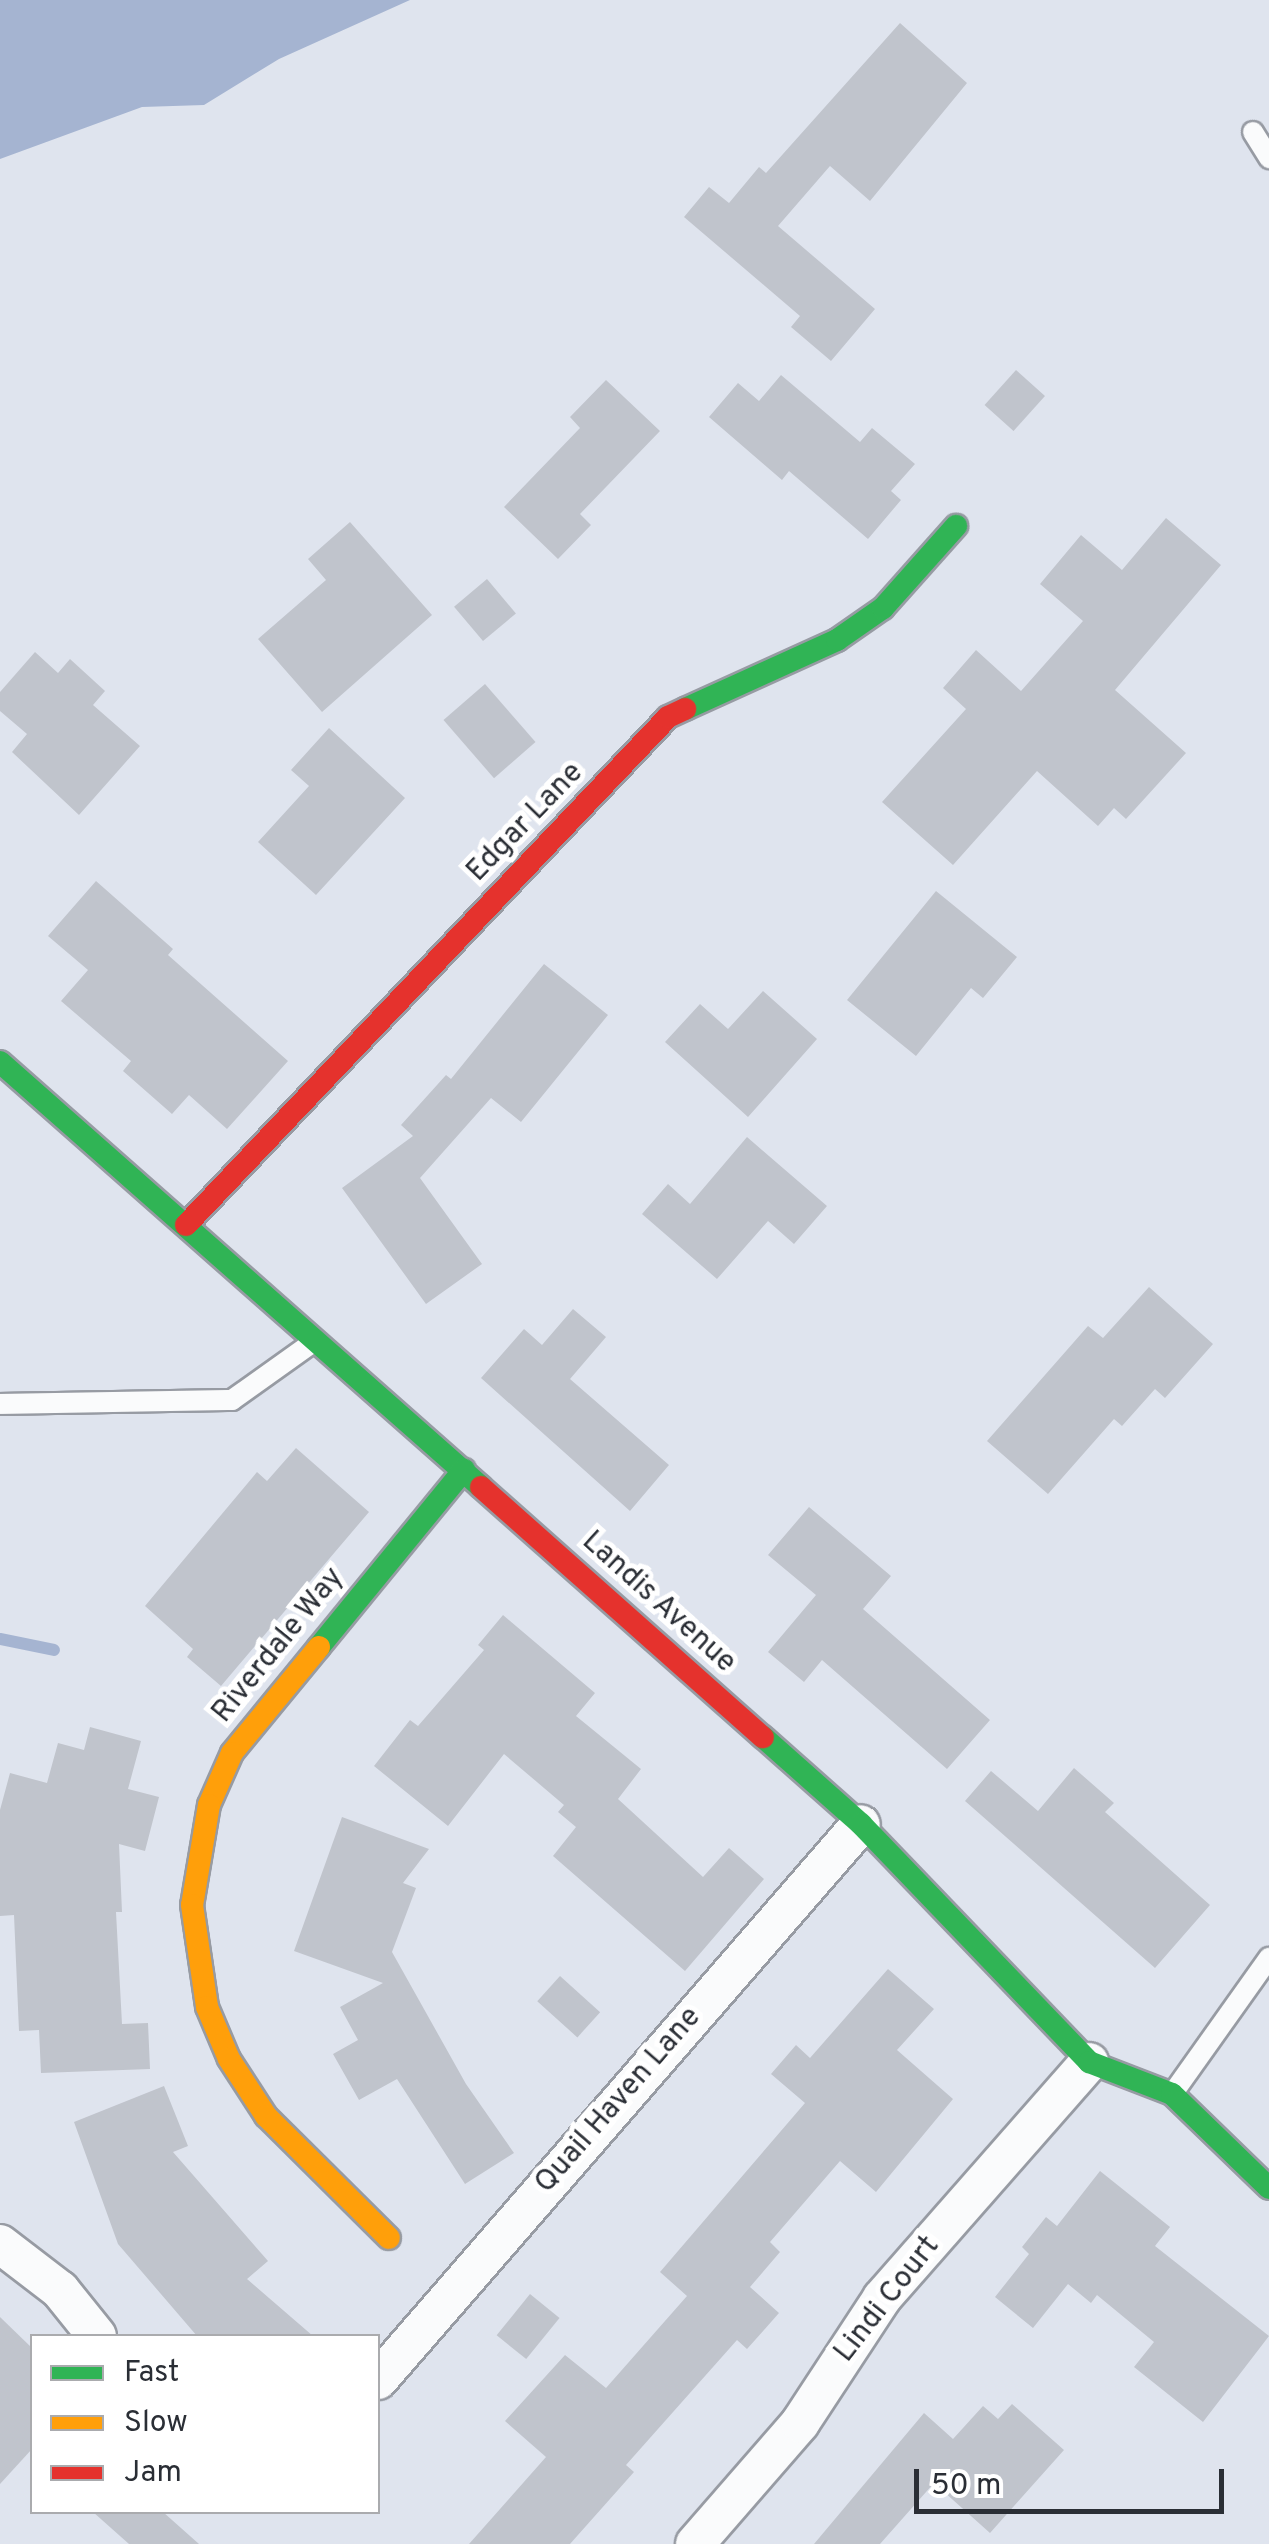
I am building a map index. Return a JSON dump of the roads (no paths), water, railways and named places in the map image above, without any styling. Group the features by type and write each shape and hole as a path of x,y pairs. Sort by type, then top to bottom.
{"street":[{"name":"Edgar Lane","path":"186,1226 668,717 837,640 883,608 956,526"},
{"name":"Landis Avenue","path":"0,1062 312,1343 464,1470 861,1824 1088,2062 1172,2094 1269,2188"},
{"name":"Riverdale Way","path":"389,2238 266,2116 229,2059 208,2007 192,1906 209,1805 232,1753 464,1470"},
{"name":"Quail Haven Lane","path":"380,2378 861,1824"},
{"name":"Lindi Court","path":"696,2544 800,2424 882,2298 1088,2062"},
{"path":"0,2244 60,2290 96,2334"}],"lane":[{"path":"1252,132 1269,158"},
{"path":"0,1404 232,1400 312,1343"},
{"path":"1172,2094 1269,1958"}],"water":[{"path":"0,0 410,0 279,59 204,105 142,107 0,159"}],"waterway":[{"path":"0,1639 54,1650"}]}
